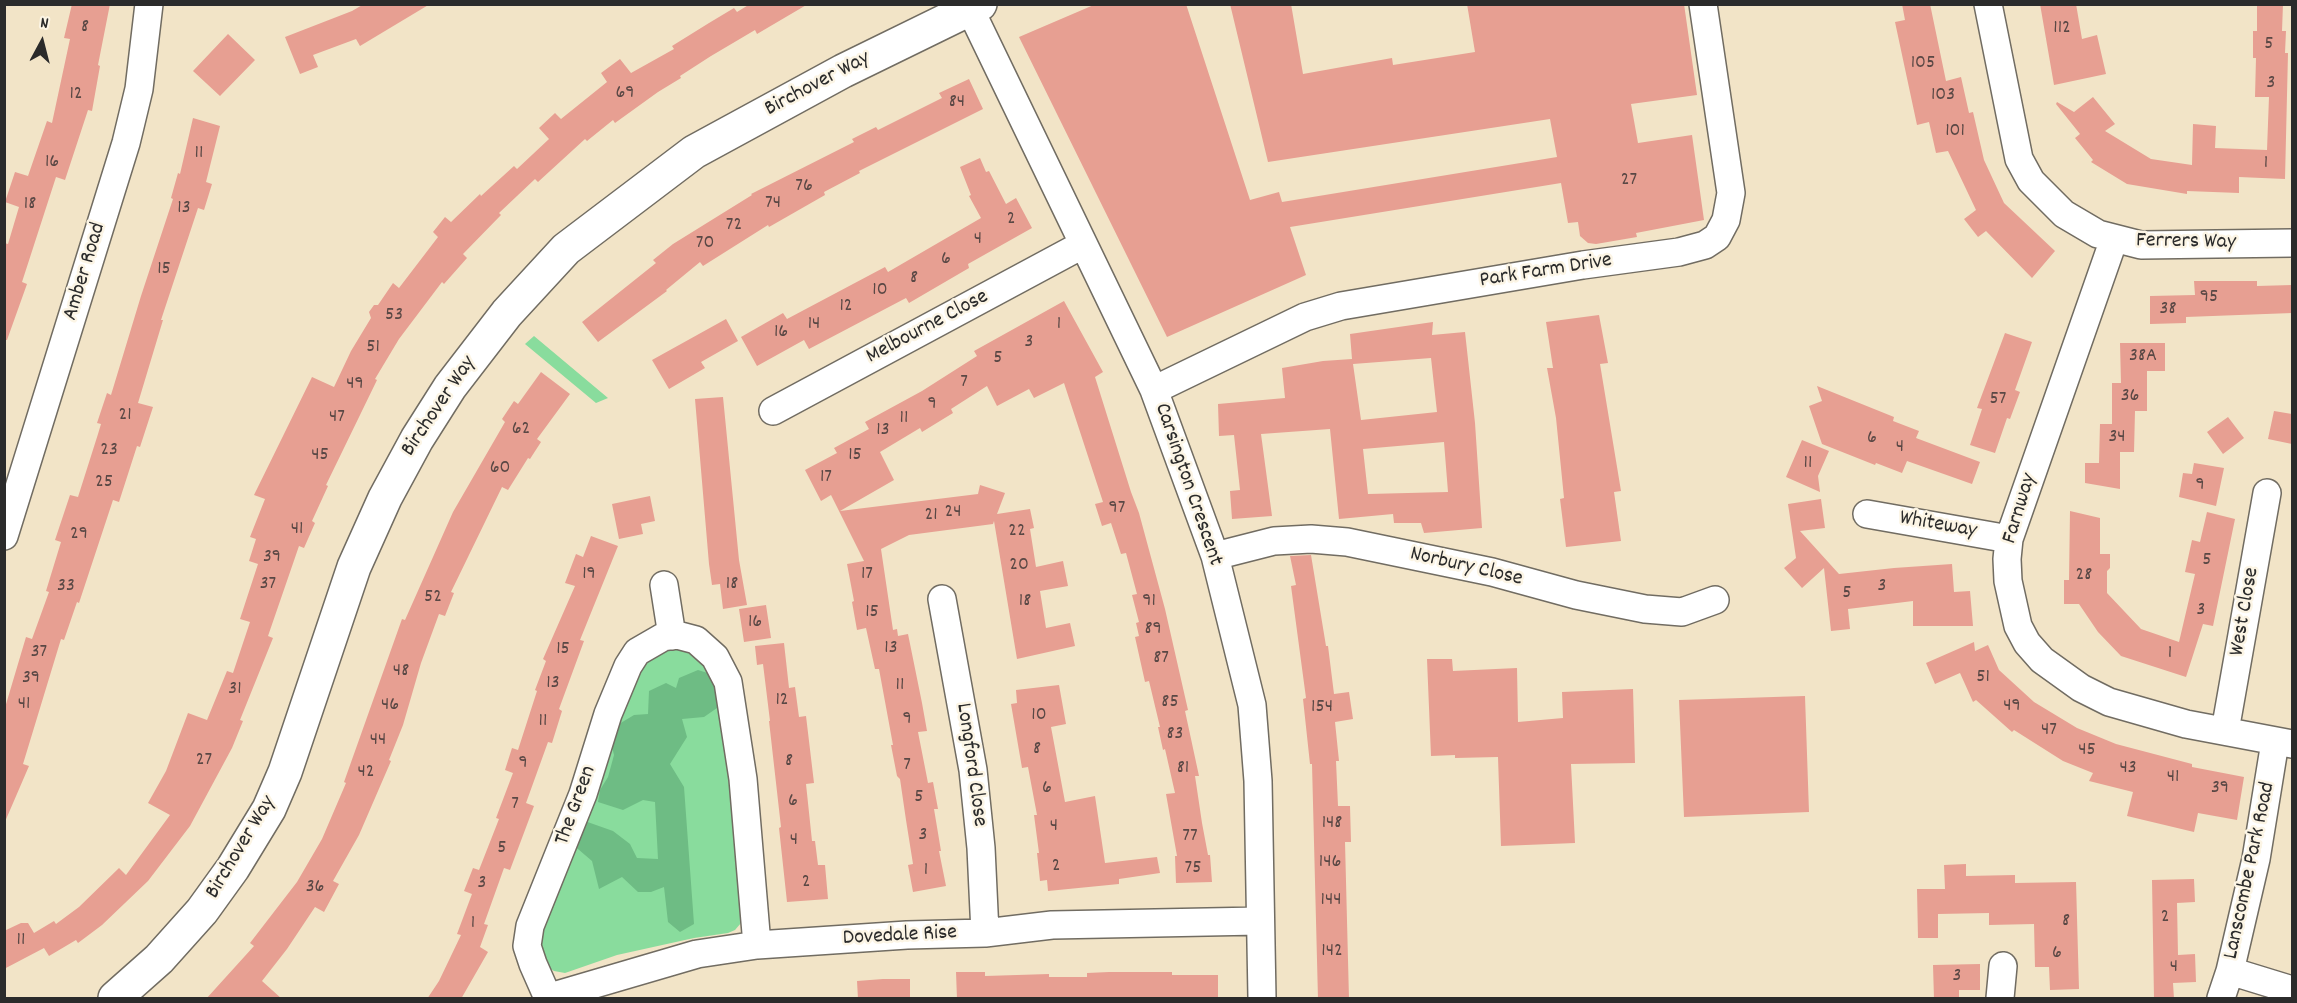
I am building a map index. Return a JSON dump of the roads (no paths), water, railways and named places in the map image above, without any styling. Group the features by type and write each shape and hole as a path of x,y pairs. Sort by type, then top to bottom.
{"street":[{"name":"Amber Road","path":"4,536 126,143 139,89 149,4"},
{"name":"Park Farm Drive","path":"1154,390 1305,317 1341,306 1562,268 1679,252 1705,245 1717,237 1726,220 1731,193 1703,4"},
{"name":"Ferrers Way","path":"1988,4 2009,114 2024,170 2031,182 2064,214 2083,226 2114,239 2154,246 2292,243"},
{"name":"Carsington Crescent","path":"975,7 1082,245 1154,390 1215,556 1252,705 1258,781 1262,999"},
{"name":"Birchover Way","path":"115,999 159,959 202,912 233,868 269,809 285,772 354,567 386,498 417,439 450,387 507,313 566,249 694,152 843,71 975,7"},
{"name":"Farnway","path":"2114,239 2009,538 2007,570 2018,626 2027,643 2042,660 2081,688 2109,702 2186,724 2284,743"},
{"name":"Melbourne Close","path":"773,411 1082,245"},
{"name":"West Close","path":"2225,731 2267,493"},
{"name":"Whiteway","path":"1867,514 2009,538"},
{"name":"Norbury Close","path":"1215,556 1274,541 1347,542 1492,572 1576,595 1646,609 1682,612 1715,600"},
{"path":"664,585 672,636 677,635 696,640 715,657 728,682 742,779 757,945"},
{"name":"Longford Close","path":"942,599 973,771 981,848 985,933"},
{"name":"The Green","path":"547,998 527,946 530,926 583,794 608,714 628,666 637,652 648,644 663,637 672,636"},
{"name":"Lanscombe Park Road","path":"2221,999 2230,971 2284,743"},
{"name":"Dovedale Rise","path":"547,998 697,954 757,945 907,935 985,933 1052,925 1259,921"},
{"path":"2000,999 2003,966"},
{"path":"2230,971 2292,990"}]}
